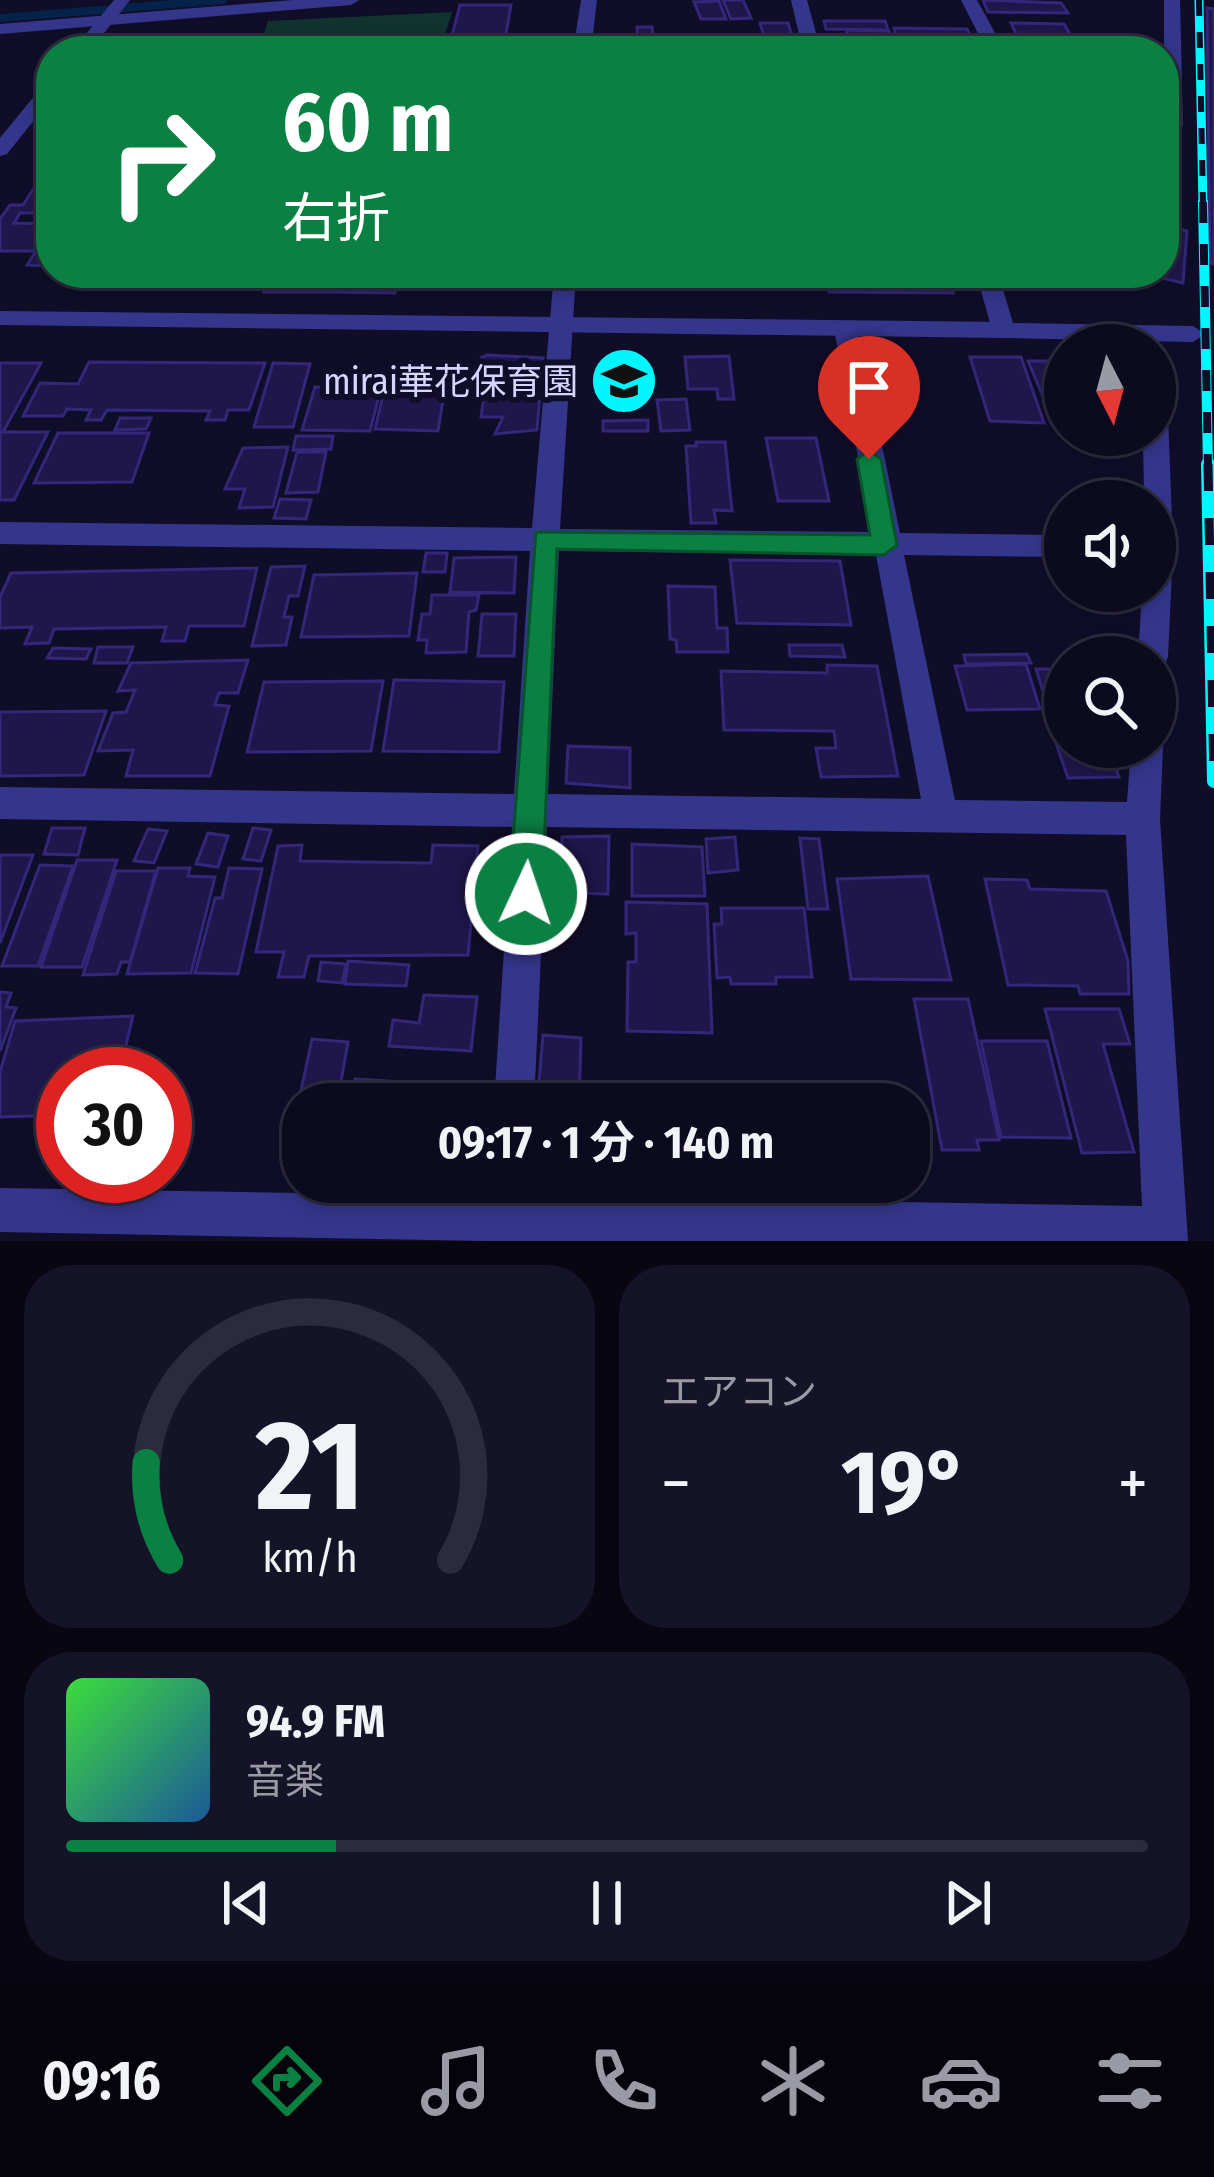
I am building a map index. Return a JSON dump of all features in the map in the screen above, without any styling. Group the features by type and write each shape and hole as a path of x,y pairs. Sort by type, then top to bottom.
{"street":[{"path":"0,29 113,7 351,0"},
{"path":"584,36 589,0"},
{"path":"799,0 808,36"},
{"path":"969,0 988,36"},
{"path":"1172,0 1173,36"},
{"path":"92,36 113,7"},
{"path":"0,150 36,106"},
{"path":"515,1083 545,539 564,288"},
{"path":"991,288 1004,330"},
{"path":"0,319 1192,334"},
{"path":"846,329 940,817"},
{"path":"1004,330 1044,344"},
{"path":"0,534 1044,546"},
{"path":"0,1210 508,1214 1165,1235 1143,819 1147,768"},
{"path":"0,802 1143,819"}],"green space":[{"path":"452,12 445,36 263,36 268,21"}],"building":[{"path":"723,0 743,0 751,18 731,19"},
{"path":"983,0 1061,3 1068,13 988,12"},
{"path":"719,1 726,19 701,19 694,2"},
{"path":"460,5 511,5 506,36 452,36"},
{"path":"1207,8 1214,9 1214,264 1210,263"},
{"path":"824,21 885,21 888,30 826,29"},
{"path":"760,23 788,23 792,36 764,36"},
{"path":"1011,23 1064,24 1071,36 1017,36"},
{"path":"637,27 652,27 653,36 637,36"},
{"path":"894,28 967,29 970,36 896,36"},
{"path":"846,30 889,31 891,36 848,36"},
{"path":"36,185 36,213 20,213 14,223 36,224 36,251 0,251 0,219 10,205 23,205"},
{"path":"1179,229 1187,231 1183,283 1179,282"},
{"path":"265,288 326,288 325,292 264,292"},
{"path":"327,288 396,288 395,293 326,292"},
{"path":"828,288 951,288 953,293 829,292"},
{"path":"729,356 734,399 718,399 717,389 688,389 685,357"},
{"path":"970,357 1021,357 1044,423 990,421"},
{"path":"481,358 543,358 537,430 495,434 503,417 481,417 484,396 476,396"},
{"path":"1028,361 1044,361 1044,399"},
{"path":"89,362 265,363 249,410 228,410 225,420 206,420 210,411 107,410 101,420 86,420 91,410 23,416 40,383 78,384"},
{"path":"0,363 41,363 3,432 48,432 14,500 0,500"},
{"path":"273,363 310,364 293,427 254,427"},
{"path":"387,379 446,381 438,431 375,429"},
{"path":"315,387 381,388 370,431 302,430"},
{"path":"686,399 690,430 661,431 657,400"},
{"path":"120,418 151,418 146,429 115,430"},
{"path":"648,420 648,431 603,431 603,421"},
{"path":"58,433 149,433 132,482 34,483"},
{"path":"296,436 333,436 331,449 293,450"},
{"path":"766,438 816,438 829,501 778,501"},
{"path":"696,442 725,442 732,511 714,510 716,523 691,523 686,446 696,446"},
{"path":"288,447 273,507 239,508 245,489 225,489 243,448"},
{"path":"297,452 326,452 318,492 286,493"},
{"path":"280,499 311,500 306,519 274,518"},
{"path":"426,553 447,553 445,572 423,572"},
{"path":"516,557 514,593 450,592 454,558"},
{"path":"730,560 840,561 851,625 737,623"},
{"path":"305,566 298,596 289,596 284,617 292,617 286,645 252,646 271,567"},
{"path":"257,568 244,626 189,626 185,641 162,641 166,627 54,629 49,643 25,644 32,627 0,628 0,597 11,573"},
{"path":"417,573 409,636 301,637 314,575"},
{"path":"668,586 715,587 717,628 727,628 728,652 677,652 676,640 670,639"},
{"path":"432,595 479,595 476,610 469,612 466,652 426,653 427,640 418,640 422,614 430,614"},
{"path":"482,614 516,614 514,656 478,656"},
{"path":"789,645 842,645 845,657 790,656"},
{"path":"98,647 133,647 127,663 94,663"},
{"path":"53,648 91,649 86,659 47,658"},
{"path":"1027,654 1031,663 966,664 964,655"},
{"path":"248,660 238,693 219,693 215,705 229,706 210,776 126,776 133,750 98,751 113,713 126,712 135,690 118,691 131,663"},
{"path":"1026,664 1040,709 967,710 955,666"},
{"path":"827,665 877,666 898,776 821,777 816,748 836,748 834,731 724,730 721,671 827,673"},
{"path":"1036,669 1044,669 1044,694"},
{"path":"394,680 504,682 499,752 383,751"},
{"path":"383,681 371,751 247,752 264,682"},
{"path":"106,711 84,775 0,776 0,712"},
{"path":"568,746 630,748 630,788 566,783"},
{"path":"1065,768 1116,768 1119,777 1068,778"},
{"path":"52,828 85,828 78,855 44,854"},
{"path":"253,828 271,830 261,861 243,859"},
{"path":"148,829 167,831 154,863 134,861"},
{"path":"208,833 228,836 218,867 196,864"},
{"path":"609,836 608,894 560,893 562,837"},
{"path":"735,837 738,870 708,873 706,839"},
{"path":"800,838 819,839 828,909 808,909"},
{"path":"632,844 702,847 705,896 632,896"},
{"path":"302,845 300,861 431,863 433,845 478,846 468,955 309,956 304,977 278,977 284,952 256,952 278,846"},
{"path":"0,855 33,855 0,943"},
{"path":"77,860 117,860 82,967 41,967"},
{"path":"40,865 73,866 38,966 2,966"},
{"path":"158,868 190,868 188,876 215,877 191,973 127,974"},
{"path":"229,868 262,869 238,974 195,973 215,898 222,898"},
{"path":"116,871 156,871 130,962 121,962 117,974 83,975"},
{"path":"928,876 951,980 851,979 837,879"},
{"path":"985,879 1027,880 1030,889 1106,891 1128,961 1129,994 1080,994 1078,986 1008,985"},
{"path":"626,902 707,904 712,1033 627,1031 628,962 636,962 636,933 626,934"},
{"path":"721,908 804,908 812,977 776,977 776,984 731,984 730,977 717,978 714,924 722,924"},
{"path":"348,961 409,965 406,986 345,984"},
{"path":"321,962 346,964 342,983 318,981"},
{"path":"0,992 11,993 6,1007 16,1008 0,1051"},
{"path":"424,995 477,997 471,1051 389,1046 393,1020 419,1023"},
{"path":"914,999 968,999 999,1140 977,1140 979,1150 942,1150"},
{"path":"1045,1009 1119,1009 1130,1044 1103,1044 1134,1152 1082,1153"},
{"path":"133,1016 126,1047 36,1047 36,1116 0,1117 0,1072 15,1021"},
{"path":"543,1035 581,1038 580,1083 539,1083"},
{"path":"312,1039 348,1042 341,1083 303,1083"},
{"path":"981,1041 1047,1041 1071,1138 1001,1137"},
{"path":"355,1079 401,1082 401,1083 354,1083"}],"waterway":[{"path":"0,18 223,0"}],"railway":[{"path":"1199,0 1203,205"},
{"path":"1203,202 1208,467"},
{"path":"1208,464 1214,781"}],"place":[{"name":"mirai華花保育園","path":"624,381"}],"route":[{"path":"526,894 545,539 884,545 869,459"}]}
